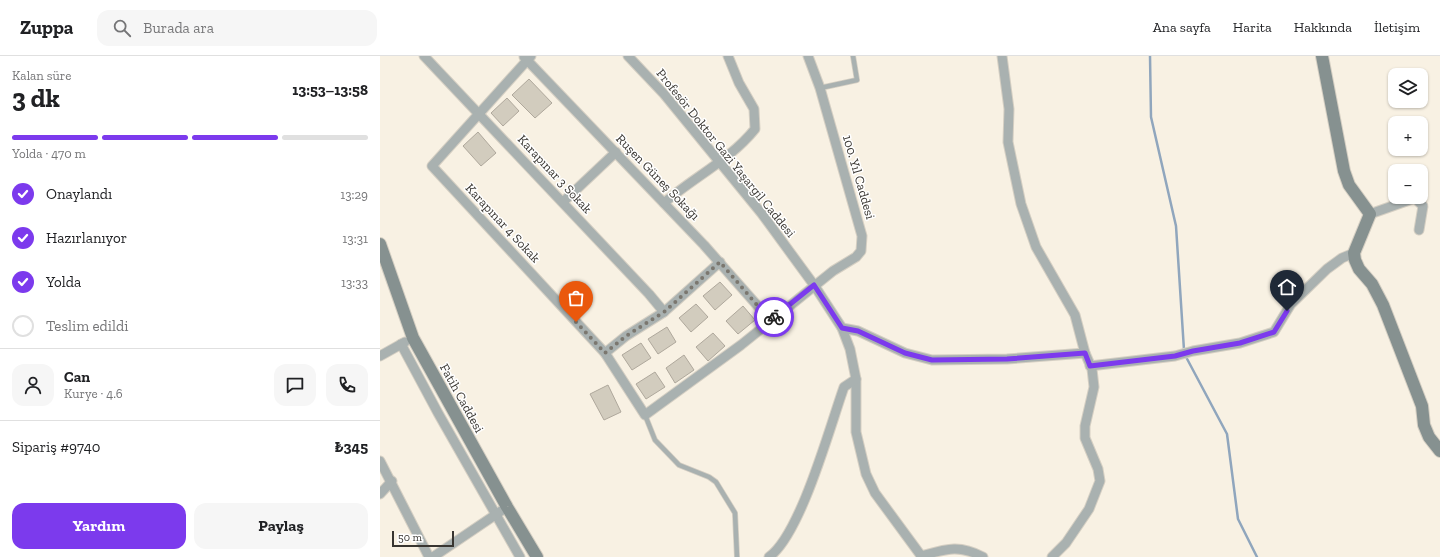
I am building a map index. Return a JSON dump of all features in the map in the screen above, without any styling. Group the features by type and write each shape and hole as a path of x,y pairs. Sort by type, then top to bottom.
{"street":[{"name":"Karapınar 3 Sokak","path":"424,56 563,202 664,312"},
{"name":"Profesör Doktor Gazi Yaşargil Caddesi","path":"628,56 664,94 762,214 814,285 842,328 850,349 856,379 856,432 866,474 875,493 922,556"},
{"path":"664,203 692,180 720,162 743,144 755,129 754,109 739,82 728,56"},
{"name":"100. Yıl Caddesi","path":"645,415 740,345 814,285 856,257 862,245 862,236 820,88 808,56"},
{"path":"1002,56 1009,109 1008,142 1021,204 1036,247 1074,315 1090,366 1094,387 1085,426 1085,438 1098,468 1100,481 1089,509 1066,543 1052,557"},
{"path":"1322,56 1344,171 1349,185 1370,214"},
{"name":"Karapınar 4 Sokak","path":"527,57 432,166 605,353 645,415"},
{"name":"Ruşen Güneş Sokağı","path":"527,57 720,262 770,320"},
{"path":"563,202 616,152"},
{"path":"1419,230 1423,206 1415,198 1370,214 1354,253 1359,269 1372,284 1383,305 1422,406 1424,425 1429,436 1440,451"},
{"name":"Fatih Caddesi","path":"380,244 384,268 413,338 502,511 537,557"},
{"path":"1090,366 1175,356 1193,351 1240,343 1274,332 1291,304 1327,269 1342,258 1354,253"},
{"path":"605,353 626,336 664,312 720,262"},
{"path":"842,328 858,331 905,353 932,360 1007,359 1085,353"},
{"path":"380,356 413,338"},
{"path":"401,344 438,413 502,511 520,557"},
{"path":"770,557 775,553 789,533 806,498 844,387 856,379"},
{"path":"380,462 392,481 429,557"},
{"path":"380,494 392,481"},
{"path":"432,557 502,511"},
{"path":"922,556 951,547 971,551 983,557"}],"lane":[{"path":"820,88 857,80 853,56"},
{"path":"645,415 655,440 679,465 709,477 716,482 735,513 736,557"}],"building":[{"path":"529,79 552,103 535,118 512,95"},
{"path":"507,98 519,111 503,126 491,113"},
{"path":"478,132 496,153 481,166 463,146"},
{"path":"720,282 732,295 715,310 703,296"},
{"path":"696,304 708,317 691,332 679,318"},
{"path":"743,306 755,320 738,334 726,321"},
{"path":"667,327 676,342 658,354 648,339"},
{"path":"713,333 725,346 708,361 696,347"},
{"path":"641,343 651,358 632,370 622,355"},
{"path":"684,355 694,370 675,383 666,368"},
{"path":"655,372 665,387 646,399 636,384"},
{"path":"608,385 621,412 604,420 590,394"}],"waterway":[{"path":"1150,56 1151,117 1176,226 1184,350"},
{"path":"1185,355 1227,434 1238,519 1257,557"}],"way so far":[{"path":"576,322 605,353 626,336 664,312 720,262 770,320 774,317"}],"route":[{"path":"774,317 814,285 842,328 858,331 917,357 932,360 1007,359 1085,353 1090,366 1175,356 1193,351 1240,343 1274,332 1287,311"}]}
